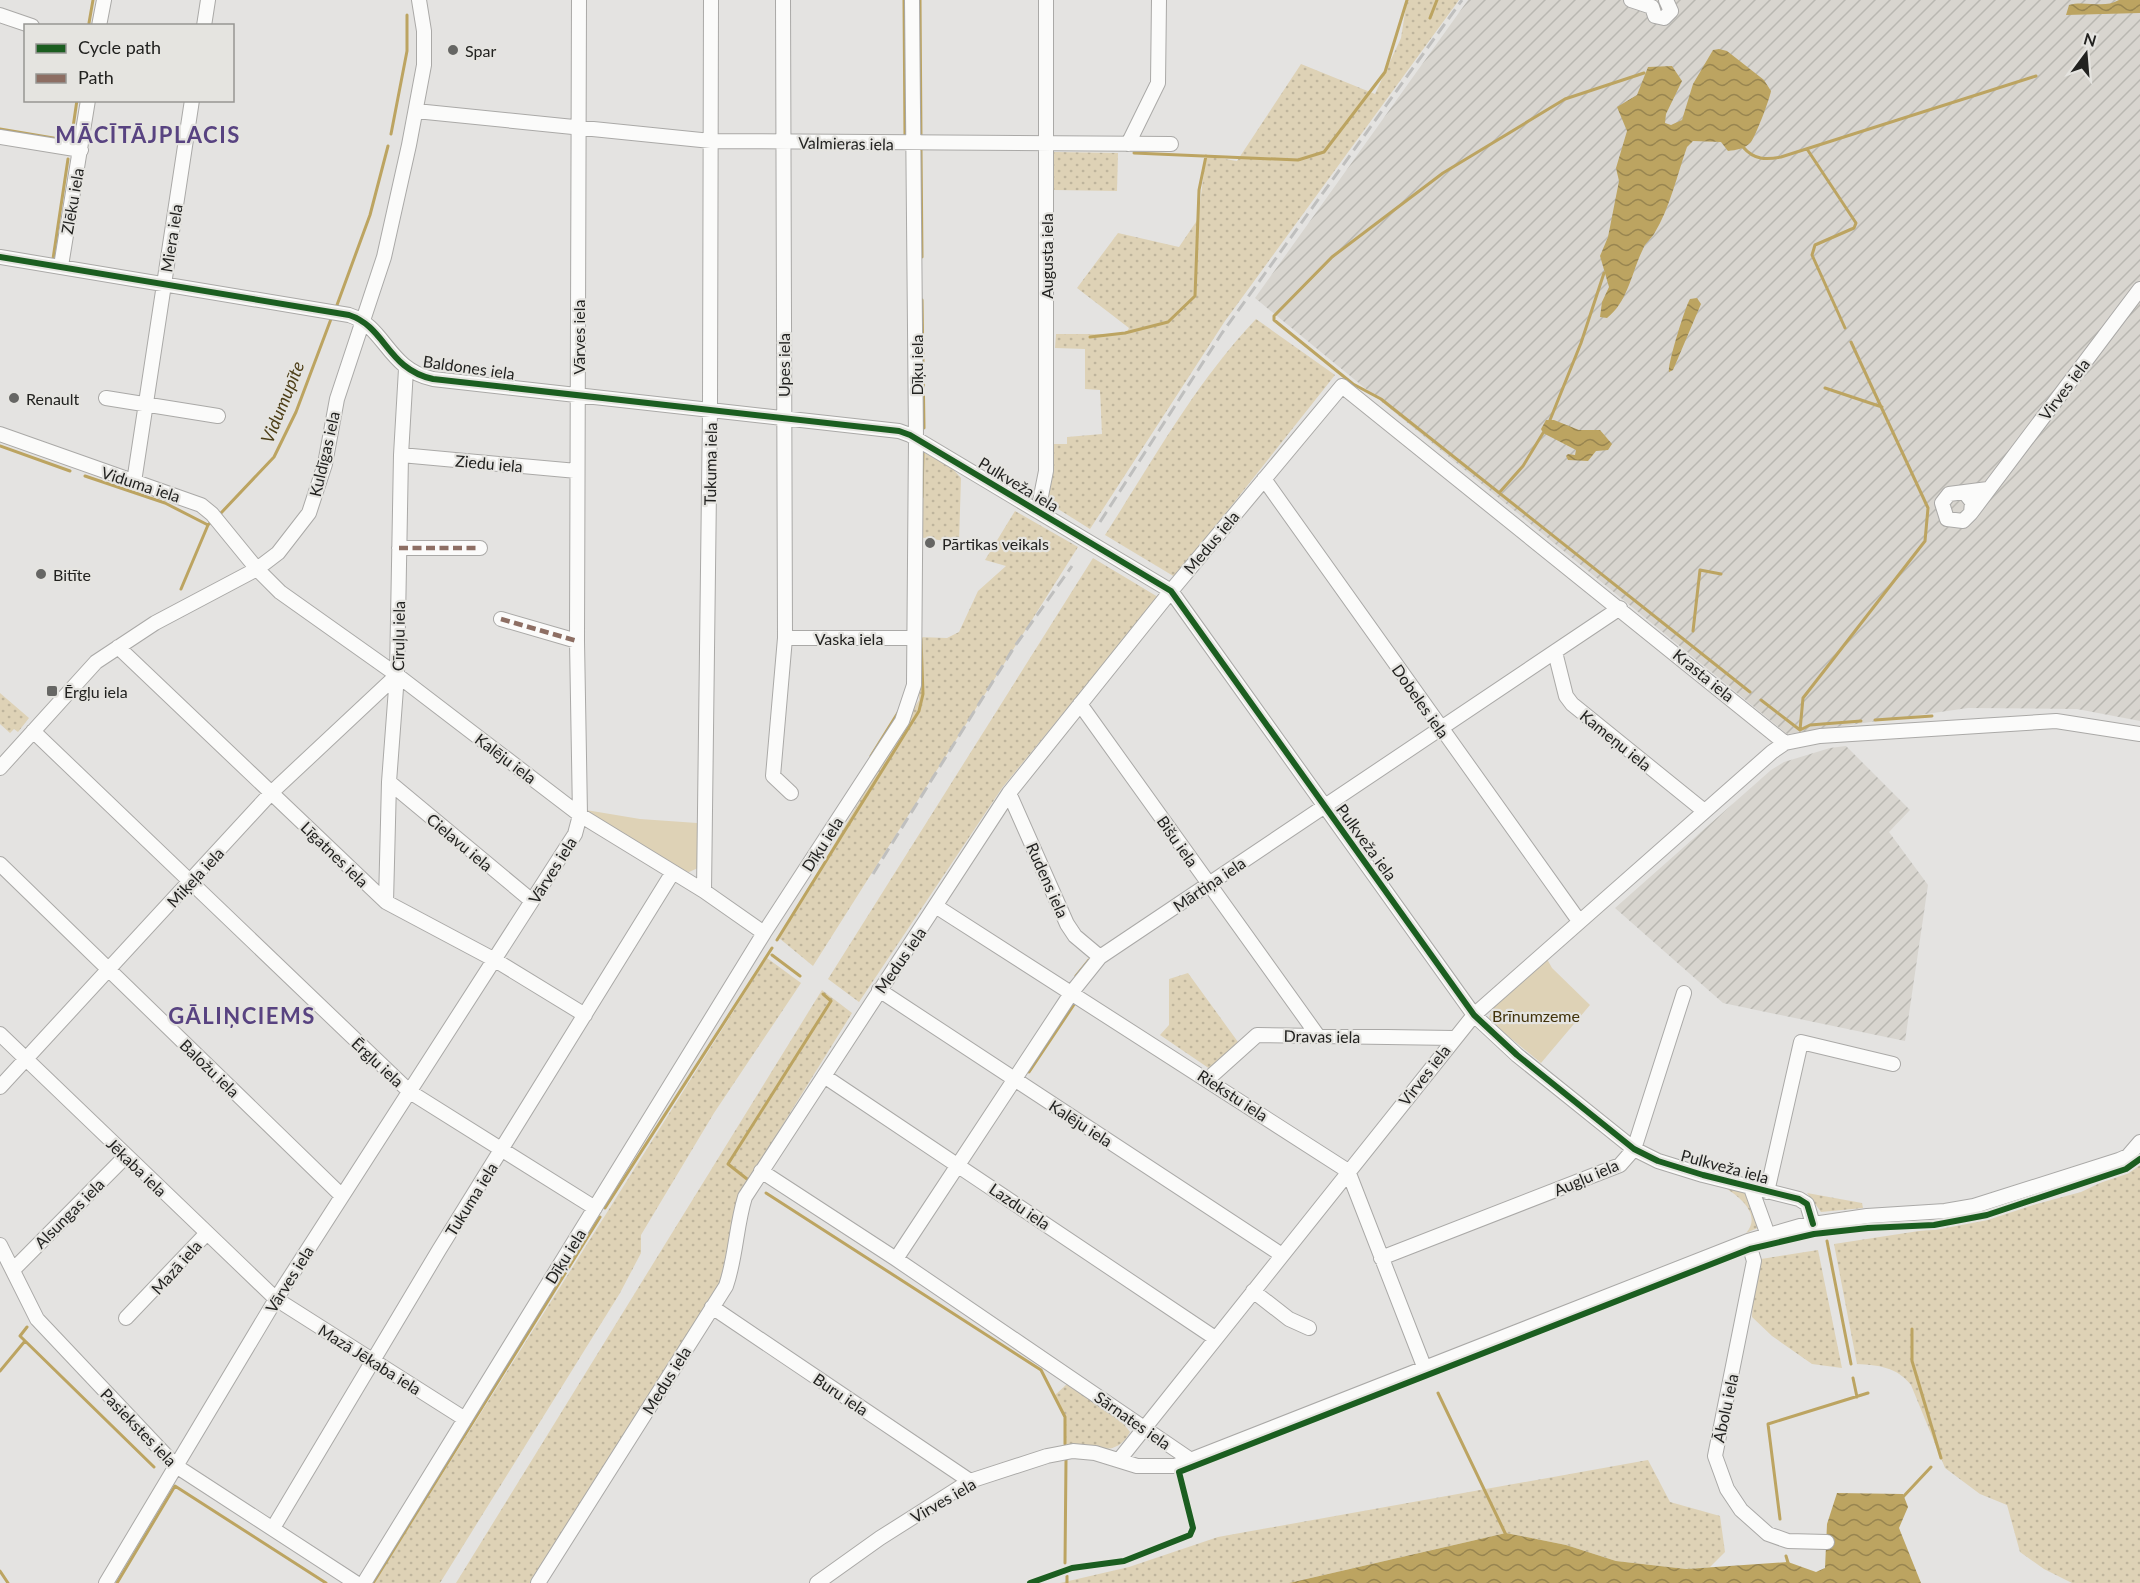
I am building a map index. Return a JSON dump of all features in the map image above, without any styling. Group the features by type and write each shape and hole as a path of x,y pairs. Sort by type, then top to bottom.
{"street":[{"path":"99,24 104,0"},
{"path":"204,24 208,0"},
{"name":"Kuldīgas iela","path":"0,768 96,662 155,623 257,569 278,553 309,513 325,464 337,399 384,257 416,111 424,65 424,31 419,0"},
{"name":"Vārves iela","path":"106,1583 276,1299 575,834 580,815 577,641 579,0"},
{"name":"Tukuma iela","path":"704,891 710,410 711,0"},
{"name":"Upes iela","path":"783,0 785,638 773,776 791,793"},
{"name":"Dīķu iela","path":"364,1583 765,933 902,721 915,685 913,638 916,438 915,144 912,0"},
{"name":"Augusta iela","path":"1038,511 1046,471 1046,0"},
{"path":"1128,144 1158,83 1159,0"},
{"path":"1631,0 1662,2"},
{"path":"0,15 26,24"},
{"name":"Zlēku iela","path":"61,266 88,102"},
{"name":"Miera iela","path":"134,482 192,102"},
{"name":"Valmieras iela","path":"416,111 711,141 1171,144"},
{"path":"0,137 81,150"},
{"path":"0,256 363,320"},
{"name":"Virves iela","path":"1971,513 2140,289"},
{"name":"Baldones iela","path":"363,320 406,369 433,379 783,418"},
{"name":"Cīruļu iela","path":"386,902 389,782 397,675 401,455 406,369"},
{"name":"Medus iela","path":"538,1583 712,1307 730,1274 745,1197 879,990 937,907 1009,793 1171,591 1342,386"},
{"name":"Krasta iela","path":"1342,386 1785,743"},
{"path":"106,398 218,416"},
{"name":"Pulkveža iela","path":"783,418 899,431 916,438 1171,591 1474,1015 1517,1055 1634,1149 1658,1161 1751,1188 1799,1199 1807,1204 1813,1224"},
{"name":"Viduma iela","path":"0,434 201,505 212,514 257,569"},
{"name":"Ziedu iela","path":"401,455 577,471"},
{"name":"Dobeles iela","path":"1264,479 1579,921"},
{"path":"1965,493 1972,502 1968,518 1957,522 1947,519 1943,514 1944,498 1954,492 1965,493 1988,489"},
{"path":"399,548 480,548"},
{"name":"Kalēju iela","path":"257,569 280,592 397,675 580,815 704,891 765,933"},
{"name":"Mārtiņa iela","path":"896,1259 1072,992 1100,957 1326,808 1620,608"},
{"path":"501,619 577,641"},
{"name":"Vaska iela","path":"785,638 913,638"},
{"name":"Līgatnes iela","path":"118,646 386,902 495,960 585,1015"},
{"name":"Kameņu iela","path":"1555,652 1566,696 1572,704 1703,810"},
{"name":"Miķeļa iela","path":"0,1087 271,793 397,675"},
{"name":"Bišu iela","path":"1080,704 1318,1036"},
{"path":"1785,743 1820,736 2055,721 2140,734"},
{"name":"Ērgļu iela","path":"33,731 410,1092 595,1208"},
{"name":"Virves iela","path":"1119,1460 1474,1015 1703,810 1785,743"},
{"name":"Cielavu iela","path":"389,782 532,901"},
{"name":"Rudens iela","path":"1009,793 1067,924 1075,936 1100,957"},
{"name":"Baložu iela","path":"0,864 342,1196"},
{"name":"Tukuma iela","path":"273,1528 672,872"},
{"name":"Riekstu iela","path":"937,907 1348,1171"},
{"name":"Kalēju iela","path":"879,990 1282,1255"},
{"name":"Augļu iela","path":"1381,1258 1620,1165 1634,1149 1684,993"},
{"name":"Jēkaba iela","path":"0,1034 276,1299"},
{"name":"Dravas iela","path":"1208,1079 1257,1035 1454,1038"},
{"path":"1767,1192 1801,1042 1893,1064"},
{"name":"Lazdu iela","path":"824,1076 1215,1338"},
{"path":"1191,1460 1748,1241 1813,1224 1974,1206 2010,1197 2127,1156 2140,1142"},
{"name":"Alsungas iela","path":"12,1270 126,1156"},
{"name":"Sārnates iela","path":"761,1171 896,1259 1191,1460"},
{"path":"1348,1171 1425,1369"},
{"name":"Pulkveža iela","path":"1751,1188 1768,1235"},
{"name":"Mazā iela","path":"126,1318 147,1299 206,1234"},
{"name":"Ābolu iela","path":"1748,1241 1754,1261 1715,1456 1727,1489 1741,1510 1768,1534 1788,1541 1827,1542"},
{"name":"Pasiekstes iela","path":"0,1245 38,1319 55,1341 176,1466 356,1583"},
{"path":"1253,1292 1289,1319 1309,1328"},
{"name":"Mazā Jēkaba iela","path":"276,1299 465,1419"},
{"name":"Buru iela","path":"712,1307 970,1481"},
{"name":"Virves iela","path":"817,1583 880,1538 970,1481 1047,1456 1073,1451 1095,1453 1137,1466 1158,1468 1191,1460"}],"shaded area":[{"path":"1468,0 2140,0 2140,721 2077,709 1968,708 1787,734 1255,298"},
{"path":"1846,746 1910,810 1889,832 1928,885 1905,1041 1723,1003 1615,908 1771,770 1784,762 1830,748"}],"green space":[{"path":"1407,0 1459,0 1225,321 1090,529 1047,502 1051,444 1067,444 1067,437 1102,434 1100,390 1085,389 1085,349 1055,348 1056,334 1126,334 1129,328 1077,288 1118,233 1179,247 1198,219 1206,156 1237,161 1301,64 1375,94 1401,38"},
{"path":"1054,152 1118,153 1117,191 1054,190"},
{"path":"1256,319 1335,375 1175,577 1105,535 1194,396 1234,343"},
{"path":"921,451 951,467 961,478 959,543 918,537"},
{"path":"1015,511 1078,547 813,966 779,938 919,700 919,637 947,638 959,632 978,591 1006,566 985,560"},
{"path":"1093,558 1158,597 1002,788 859,1002 828,979"},
{"path":"0,693 29,718 18,732 14,729 10,733 0,724"},
{"path":"586,810 640,819 697,823 701,844 698,868 689,872 677,870 588,819"},
{"path":"767,958 801,983 714,1113 641,1235 641,1253 620,1293 440,1583 374,1583"},
{"name":"Brīnumzeme","path":"1547,959 1552,968 1590,1005 1541,1063 1491,1022 1489,1017 1494,1007"},
{"path":"1188,973 1238,1042 1210,1069 1160,1035 1169,1025 1169,979"},
{"path":"822,990 852,1013 738,1197 720,1282 530,1583 456,1583"},
{"path":"2140,1164 2140,1583 2072,1583 2044,1569 2020,1552 2007,1505 1980,1494 1945,1468 1911,1385 1906,1379 1887,1368 1857,1364 1834,1244 1958,1225 2081,1192"},
{"path":"1722,1186 1745,1192 1760,1227 1746,1233 1751,1226 1750,1212 1735,1194"},
{"path":"1807,1193 1862,1203 1863,1208 1821,1212"},
{"path":"1818,1250 1842,1368 1812,1364 1772,1336 1752,1317 1753,1297 1761,1259"},
{"path":"1067,1384 1123,1423 1130,1432 1124,1441 1117,1446 1102,1449 1065,1444 1065,1417 1054,1396"},
{"path":"1648,1460 1670,1502 1720,1516 1725,1552 1710,1567 1686,1569 1616,1561 1566,1545 1506,1533 1289,1583 1060,1583 1129,1567 1218,1537"}],"water":[{"path":"2119,0 2140,0 2140,13 2066,15 2069,5 2107,4"},
{"path":"1713,50 1727,51 1764,80 1771,91 1756,132 1749,144 1737,150 1728,151 1721,142 1693,141 1687,147 1664,213 1654,234 1644,247 1625,295 1607,318 1600,317 1602,302 1609,287 1600,256 1608,237 1619,181 1616,168 1627,131 1617,107 1637,95 1648,67 1672,66 1682,81 1666,114 1665,123 1671,125 1682,120 1693,84"},
{"path":"1697,298 1701,304 1673,370 1669,372 1673,348 1688,304 1690,299"},
{"path":"1546,420 1554,420 1579,430 1600,430 1612,444 1608,450 1596,451 1588,461 1568,460 1566,456 1575,455 1576,450 1543,433 1541,429"},
{"path":"1837,1493 1903,1494 1908,1507 1899,1528 1921,1583 1289,1583 1506,1533 1566,1545 1616,1561 1686,1569 1788,1562 1816,1572 1825,1568 1827,1524"}],"waterway":[{"path":"89,23 93,0"},
{"path":"904,0 905,138"},
{"path":"920,0 921,138"},
{"path":"1134,153 1298,160 1324,152 1385,72 1407,0"},
{"path":"1430,18 1437,0"},
{"name":"Vidumupīte","path":"391,134 407,51 407,15"},
{"path":"1644,73 1565,99 1443,173 1332,257 1274,316 1274,320 1353,384 1381,399 1750,692"},
{"path":"1743,147 1760,158 1781,157 2036,76"},
{"path":"0,129 71,141 77,102"},
{"name":"Vidumupīte","path":"337,305 370,215 388,146"},
{"path":"1807,149 1856,223 1854,228 1815,245 1812,255 1845,328"},
{"path":"921,150 922,257"},
{"path":"1090,337 1125,333 1168,322 1195,296 1199,190 1206,156"},
{"path":"53,259 68,159"},
{"path":"1550,420 1581,343 1604,273"},
{"path":"922,300 924,428"},
{"name":"Vidumupīte","path":"221,513 274,457 296,412 331,319"},
{"path":"1800,730 1803,698 1925,541 1928,508 1851,342"},
{"path":"1825,388 1882,407"},
{"path":"1499,493 1523,466 1543,433"},
{"name":"Vidumupīte","path":"0,446 70,471"},
{"path":"922,497 923,451"},
{"name":"Vidumupīte","path":"85,476 165,503 208,525 210,523"},
{"path":"181,589 208,525"},
{"path":"1693,631 1700,570 1721,574"},
{"path":"777,940 919,711 923,694 921,639"},
{"path":"1761,700 1800,730"},
{"path":"871,756 899,711"},
{"path":"1875,720 1932,716"},
{"path":"1800,730 1810,725 1861,721"},
{"path":"605,1208 772,948"},
{"path":"772,955 800,976"},
{"path":"1076,976 1089,960"},
{"path":"747,1179 728,1164 831,1001 823,994"},
{"path":"1029,1072 1075,1003"},
{"path":"766,1193 1041,1370 1065,1417 1065,1444"},
{"path":"373,1583 600,1217"},
{"path":"1827,1241 1851,1364"},
{"path":"27,1327 20,1336 154,1467"},
{"path":"1912,1329 1912,1361 1941,1458"},
{"path":"0,1371 25,1341"},
{"path":"1853,1378 1857,1397"},
{"path":"1438,1393 1506,1535"},
{"path":"1780,1519 1768,1424 1868,1393"},
{"path":"1065,1563 1066,1460"},
{"path":"1902,1498 1931,1467"},
{"path":"117,1583 175,1486 326,1583"},
{"path":"1786,1556 1789,1566"},
{"path":"0,1571 8,1583"},
{"path":"1067,1576 1067,1583"}],"railway":[{"path":"1100,522 1222,333 1462,0"},
{"path":"873,874 1015,646 1072,566"}],"marked path":[{"path":"399,548 480,548"},
{"path":"501,619 577,641"}],"cycle path":[{"path":"0,257 349,315 371,329 406,366 418,374 433,379 899,431 910,435 1171,591 1474,1015 1517,1055 1634,1149 1658,1161 1703,1175 1799,1199 1807,1204 1813,1224"},
{"path":"1030,1583 1072,1568 1124,1561 1190,1535 1193,1528 1179,1472 1750,1249 1814,1234 1868,1228 1934,1225 1987,1215 2126,1169 2140,1159"}],"place":[{"name":"Spar","path":"453,50"},
{"name":"Renault","path":"14,398"},
{"name":"Pārtikas veikals","path":"930,543"},
{"name":"Bitīte","path":"41,574"},
{"name":"Ērgļu iela","path":"52,691"}],"district":[{"name":"MĀCĪTĀJPLACIS","path":"148,134"},
{"name":"GĀLIŅCIEMS","path":"242,1015"}]}
